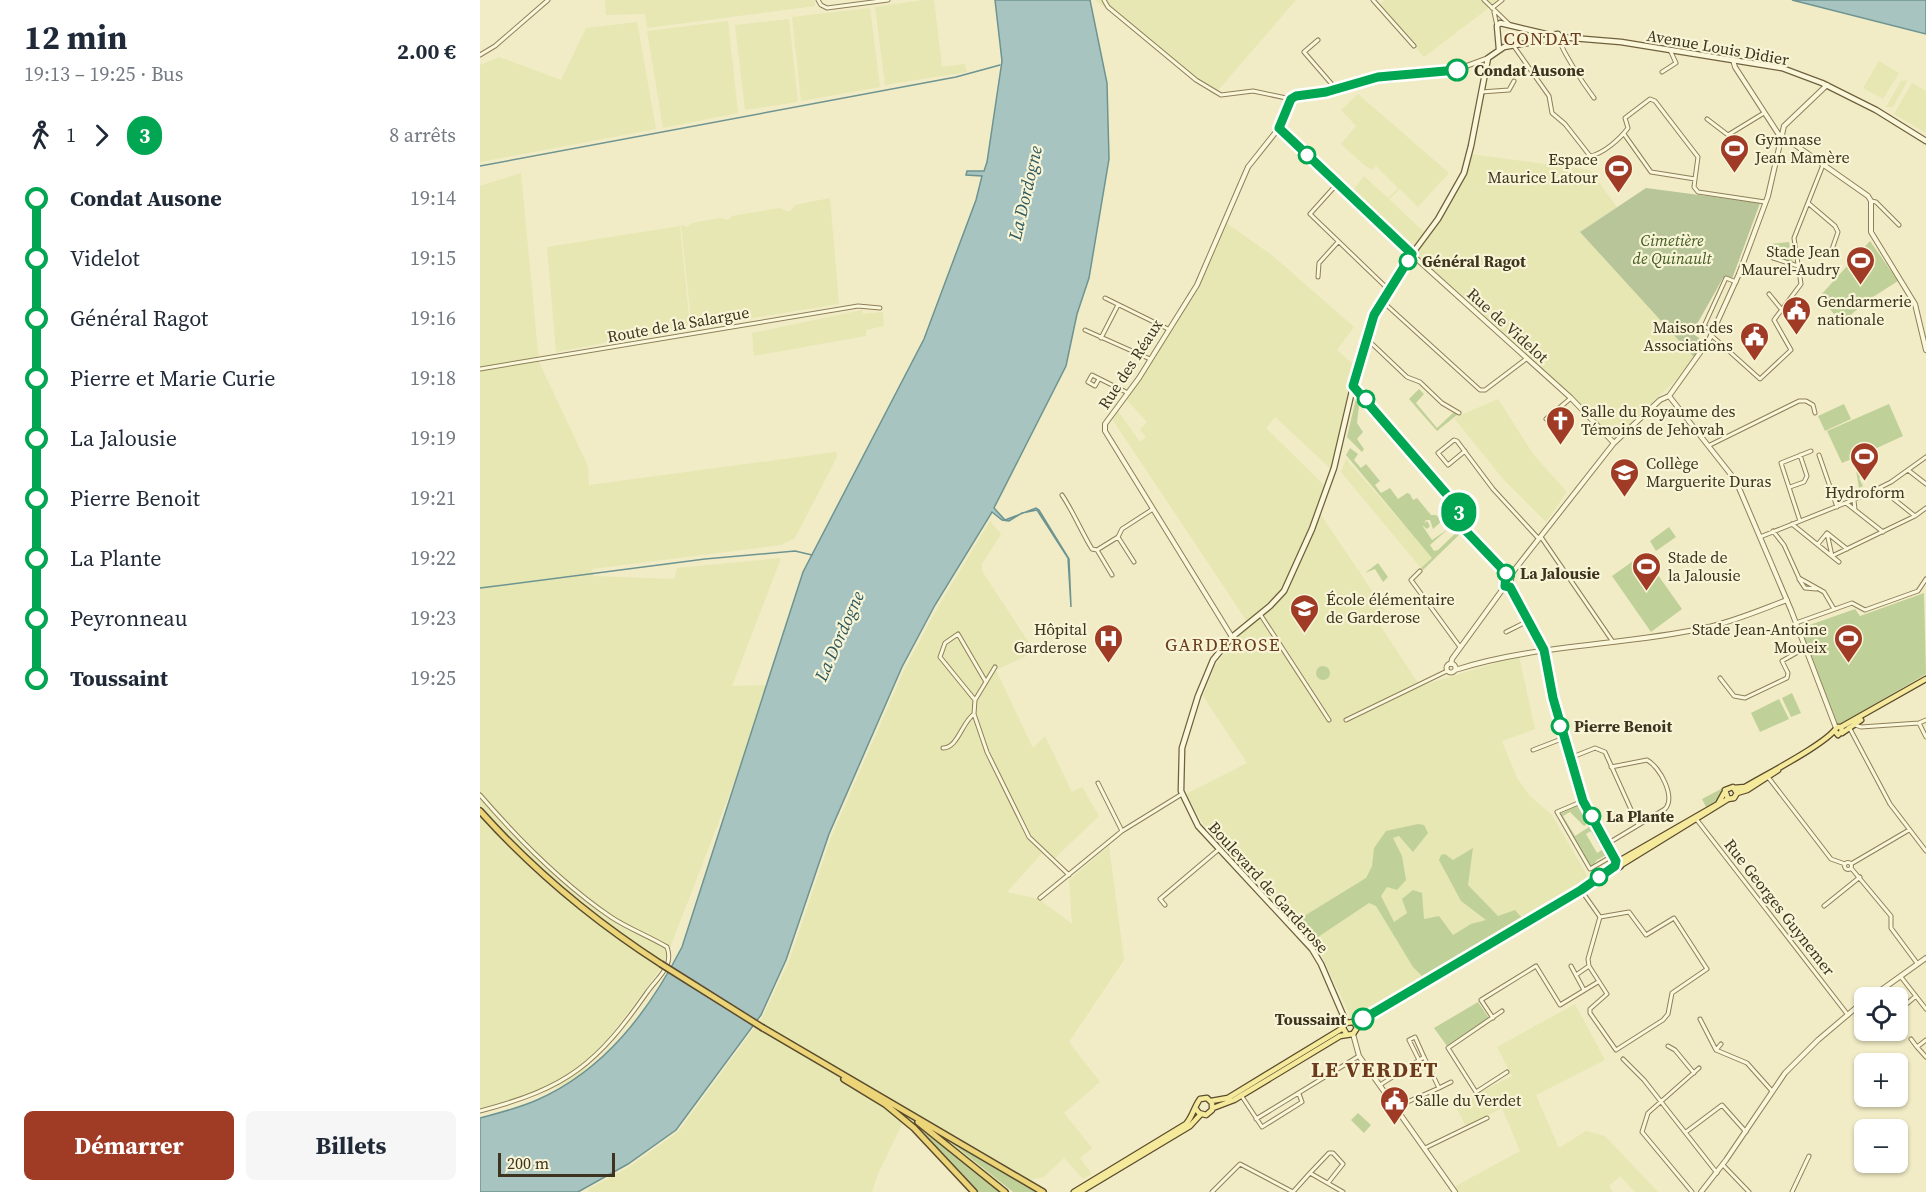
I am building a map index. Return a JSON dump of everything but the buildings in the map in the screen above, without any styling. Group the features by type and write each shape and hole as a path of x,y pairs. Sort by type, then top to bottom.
{"highway":[{"path":"480,811 524,858 563,893 625,941 763,1028 1043,1192"},
{"path":"816,1059 906,1121 942,1155 974,1192"},
{"path":"895,1105 982,1171 1005,1192"}],"main road":[{"path":"1499,49 1497,26 1500,23 1551,37"},
{"name":"Avenue Louis Didier","path":"1488,58 1499,49 1556,34 1559,38 1670,50 1782,68 1827,85 1876,110 1926,141"},
{"name":"Boulevard de Garderose","path":"1346,1022 1315,954 1198,826 1182,794 1181,758 1191,716 1212,662 1232,637 1285,589 1320,511 1334,468 1353,386 1374,315 1412,254 1438,219 1464,173 1488,58"},
{"path":"1736,791 1926,679"},
{"path":"1196,1109 1202,1114 1209,1114 1213,1108 1241,1095 1344,1031 1346,1022 1356,1024 1581,890 1617,861 1722,801 1727,787 1736,791 1768,777 1868,714"},
{"path":"1617,861 1698,820 1728,799 1734,798 1736,791"},
{"path":"1724,792 1728,799"},
{"path":"1074,1192 1186,1124 1200,1099 1211,1101 1228,1098 1344,1031 1353,1034 1357,1030 1356,1024"},
{"path":"1211,1101 1213,1108"},
{"path":"1080,1192 1190,1126 1202,1114"}],"street":[{"path":"480,55 490,50 548,0"},
{"path":"818,0 827,8 888,0"},
{"path":"1104,0 1108,8 1196,80 1221,95 1253,91 1291,99 1378,77 1453,71 1488,58"},
{"path":"1373,0 1414,46"},
{"path":"1484,0 1509,24"},
{"path":"1492,9 1502,0"},
{"path":"1492,9 1497,26"},
{"path":"1559,38 1573,69 1594,98"},
{"path":"1318,40 1304,52 1336,89"},
{"path":"1514,45 1550,96 1552,113 1565,124 1590,156 1597,154 1624,134 1628,128 1625,118 1650,99 1655,100 1698,158 1694,187 1698,192 1765,202"},
{"path":"1662,72 1676,63 1670,50"},
{"path":"1733,59 1735,67 1781,138 1791,141 1863,192 1899,225"},
{"path":"1481,93 1509,90 1514,81"},
{"path":"1775,128 1784,126 1827,85"},
{"name":"Rue des Réaux","path":"1232,637 1104,431 1105,424 1128,393 1197,285 1248,167 1279,128 1291,99"},
{"path":"1707,119 1728,135 1764,113"},
{"path":"1447,671 1447,665 1451,664 1460,647 1507,587 1509,573 1540,538 1614,443 1660,400 1669,396 1712,333 1736,282 1765,202 1784,126"},
{"name":"Rue de Videlot","path":"1279,128 1412,254 1571,398 1614,443"},
{"path":"1624,134 1651,172 1695,179"},
{"path":"1736,282 1726,278 1704,326 1760,380 1791,350 1774,320 1801,284 1794,238 1823,165"},
{"path":"1337,184 1310,214 1389,290"},
{"path":"1871,201 1871,232 1915,304 1926,350"},
{"path":"1808,203 1836,226 1838,232 1830,255 1823,253"},
{"path":"1317,277 1319,263 1338,242"},
{"path":"1773,258 1798,266"},
{"path":"1769,294 1782,310"},
{"path":"1105,298 1168,329"},
{"path":"1382,301 1480,390 1485,390 1526,359"},
{"path":"1101,338 1118,304"},
{"name":"Route de la Salargue","path":"480,369 858,306 880,308"},
{"path":"1713,307 1722,312"},
{"path":"1085,330 1150,359"},
{"path":"1367,339 1407,377 1420,382 1442,403 1459,413"},
{"path":"1099,379 1128,393"},
{"path":"1353,386 1456,505 1464,529 1509,573"},
{"path":"1669,396 1710,445 1736,482 1797,623 1838,731"},
{"path":"1546,419 1571,398"},
{"path":"1710,445 1799,401 1806,400 1813,405 1815,412"},
{"path":"1451,414 1455,410"},
{"path":"1465,451 1448,465 1438,453 1454,440 1465,451 1540,538 1612,642"},
{"path":"1800,521 1782,462 1811,451"},
{"path":"1790,487 1804,482 1807,476 1800,455"},
{"path":"1820,455 1837,507"},
{"path":"1760,537 1880,488 1926,457"},
{"path":"1908,470 1926,484"},
{"path":"1887,484 1888,495"},
{"path":"1880,488 1915,516"},
{"path":"1062,495 1073,512 1074,522 1092,549 1097,550 1112,575"},
{"path":"1854,500 1856,510"},
{"path":"1846,503 1883,532"},
{"path":"1832,556 1915,516 1926,508"},
{"path":"1134,562 1118,537 1119,531 1153,509"},
{"path":"1792,524 1839,562"},
{"path":"1773,531 1784,545 1799,578 1818,588 1828,597 1834,609"},
{"path":"1827,533 1847,549"},
{"path":"1818,545 1827,533"},
{"path":"1827,533 1832,556"},
{"path":"1097,550 1118,537"},
{"path":"1420,571 1411,580 1460,647"},
{"path":"1797,623 1856,603 1865,610 1918,591 1924,587 1926,579"},
{"path":"1507,587 1544,650 1564,738 1583,801 1617,861 1590,869 1557,812 1583,801"},
{"path":"1346,720 1447,671 1452,672 1544,650 1707,628 1747,616 1787,600"},
{"path":"1260,614 1329,720"},
{"path":"1506,632 1528,621"},
{"path":"975,700 940,657 948,640 958,634 986,682"},
{"path":"1720,678 1734,696 1745,698 1787,678 1788,673 1782,662 1805,648"},
{"path":"1451,664 1455,670"},
{"path":"995,667 975,700 974,714 987,752 1029,837 1069,876"},
{"path":"943,748 952,744 968,718 974,714"},
{"path":"1852,726 1919,723 1926,720"},
{"path":"1919,723 1926,737"},
{"path":"1852,726 1890,804 1926,851"},
{"path":"1533,750 1564,738"},
{"path":"1570,758 1595,748 1601,749 1638,825"},
{"path":"1607,844 1670,804 1670,796 1653,763 1647,760 1611,767"},
{"path":"1768,777 1831,859 1851,866 1860,877 1893,921 1891,928 1917,963"},
{"path":"1098,783 1122,831"},
{"path":"1040,898 1122,831 1182,794"},
{"path":"480,795 518,837 566,883 610,916 667,947 669,962 615,1037 577,1071 553,1087 480,1111"},
{"path":"1691,819 1698,820"},
{"name":"Rue Georges Guynemer","path":"1698,820 1848,1015"},
{"path":"1851,866 1910,830"},
{"path":"1165,905 1160,899 1218,850"},
{"path":"1824,906 1860,877"},
{"path":"1581,890 1600,917"},
{"path":"1629,912 1646,935 1674,918 1707,969 1672,993 1668,1014 1663,1020 1616,1050 1590,1013 1590,1009 1607,994 1589,966 1588,959 1600,917 1629,912"},
{"path":"1884,987 1926,958"},
{"path":"1492,1018 1481,1000 1536,966 1560,1005 1598,982"},
{"path":"1571,966 1584,990"},
{"path":"1576,975 1589,966"},
{"path":"1900,975 1925,1007"},
{"path":"1908,1003 1916,996"},
{"path":"1701,1192 1723,1165 1772,1091 1801,1056 1854,1010"},
{"path":"1502,1011 1448,1048 1476,1092 1507,1072"},
{"path":"1700,1019 1716,1050 1748,1063 1772,1091"},
{"path":"1353,1034 1359,1056 1455,1192"},
{"path":"1419,1060 1409,1040 1414,1037 1439,1088"},
{"path":"1911,1039 1926,1057"},
{"path":"1917,1047 1926,1040"},
{"path":"1716,1050 1721,1044"},
{"path":"1668,1046 1675,1050 1694,1073"},
{"path":"1256,1119 1359,1056"},
{"path":"1380,1085 1424,1057"},
{"path":"1623,1059 1661,1101 1717,1173"},
{"path":"1692,1192 1642,1132 1648,1113 1700,1068"},
{"path":"1396,1107 1451,1082"},
{"path":"1241,1095 1262,1127 1302,1102 1299,1094"},
{"path":"1686,1132 1718,1105 1722,1105 1746,1132"},
{"path":"1425,1148 1487,1118"},
{"path":"1212,1192 1240,1164 1293,1192 1329,1152 1333,1153 1343,1164 1328,1184"},
{"path":"1792,1192 1809,1156"},
{"path":"1723,1165 1749,1192"},
{"path":"1310,1173 1343,1192"}],"green space":[{"path":"605,0 814,0 815,6 647,28 645,14 606,15"},
{"path":"934,0 942,67 965,64 967,72 885,85 875,7"},
{"path":"1095,0 1296,0 1214,95"},
{"path":"1385,0 1499,0 1424,57 1378,6"},
{"path":"870,8 880,87 801,101 792,17"},
{"path":"789,19 798,102 745,110 735,25"},
{"path":"728,21 738,113 663,128 647,31"},
{"path":"637,22 656,129 480,162 480,65 499,57 561,80 586,28"},
{"path":"1879,61 1899,73 1883,99 1863,88"},
{"path":"1908,80 1893,107 1886,107 1901,81"},
{"path":"1912,83 1926,91 1926,133 1894,114"},
{"path":"1358,94 1449,173 1418,207 1400,189 1389,199 1425,233 1458,183 1470,154 1590,170 1617,207 1580,232 1694,357 1675,381 1613,439 1573,397 1350,194 1364,176 1388,198 1398,188 1376,166 1372,170 1364,165 1341,144 1356,126 1341,110"},
{"path":"521,173 539,362 588,466 589,485 836,452 837,457 795,538 781,545 592,569 593,576 674,579 677,568 781,558 732,686 768,685 743,759 663,966 577,1080 480,1113 480,186"},
{"name":"Cimetière de Quinault","path":"1646,188 1760,203 1732,279 1723,278 1692,333 1703,341 1694,357 1580,232"},
{"path":"830,198 839,304 692,328 681,225 687,227 692,223 720,218 728,220 732,216 779,208 790,212 795,205"},
{"path":"1225,222 1273,256 1354,327 1337,350 1354,365 1331,469 1275,417 1266,428 1325,486 1317,509 1385,610 1376,619 1420,686 1519,656 1535,729 1502,741 1517,778 1530,796 1552,815 1588,877 1479,949 1351,1027 1349,1013 1319,950 1202,822 1186,794 1247,763 1203,696 1215,666 1235,639 1250,626 1112,419 1118,411 1140,442 1146,437 1140,430 1147,422 1126,399 1207,264"},
{"path":"680,226 690,327 556,352 547,247"},
{"name":"Stade Jean Maurel-Audry","path":"1870,241 1898,281 1865,302 1842,323 1819,297"},
{"path":"1789,242 1793,263 1767,257 1771,244"},
{"path":"862,310 863,314 883,312 884,326 866,330 866,336 754,356 752,333"},
{"path":"1419,389 1424,394 1416,403 1437,428 1453,413 1458,414 1437,431 1409,399"},
{"path":"1357,394 1360,397 1357,423 1363,432 1357,439 1364,449 1362,452 1347,437"},
{"path":"1498,399 1533,454 1567,492 1546,522 1504,480 1454,418"},
{"path":"1844,404 1851,419 1825,431 1818,416"},
{"path":"1889,404 1903,436 1866,453 1871,472 1859,478 1863,486 1859,488 1854,458 1842,463 1827,431"},
{"path":"1350,448 1358,454 1354,460 1361,468 1366,464 1380,481 1375,485 1381,493 1390,488 1398,499 1407,493 1410,494 1413,500 1417,498 1431,515 1436,515 1442,521 1433,529 1430,520 1426,520 1424,523 1427,521 1430,526 1427,529 1422,525 1432,540 1448,529 1430,545 1434,551 1438,550 1459,530 1462,532 1423,570 1421,568 1432,558 1346,455"},
{"path":"1346,459 1433,558 1421,568 1341,472"},
{"path":"990,521 1001,534 982,564 982,571 1035,652 996,670 1033,748 1045,736 1072,792 1082,787 1099,816 1053,860 1043,852 1007,892 1039,899 1072,924 1069,880 1109,846 1124,960 1069,1042 1100,1082 1064,1113 1092,1148 1080,1158 1092,1174 1083,1179 1064,1158 1044,1177 994,1187 905,1118 877,1176 872,1192 590,1192 587,1190 629,1167 678,1132 763,1016 789,961 832,835 905,668 938,607"},
{"path":"1669,527 1676,537 1656,551 1650,541"},
{"name":"Stade de la Jalousie","path":"1643,554 1682,609 1651,632 1612,576"},
{"path":"1378,563 1388,577 1383,582 1375,569 1365,573"},
{"path":"1924,593 1926,674 1841,724 1837,723 1801,628 1855,609 1860,616"},
{"path":"1323,666 1328,668 1330,673 1328,678 1323,680 1318,678 1316,673 1318,668"},
{"path":"1792,693 1801,713 1791,717 1782,698"},
{"path":"1779,699 1789,719 1760,732 1751,713"},
{"path":"1722,785 1720,799 1706,807 1702,799 1721,789"},
{"path":"1579,805 1591,821 1584,826 1570,812 1563,816 1575,836 1592,825 1610,853 1590,865 1560,814","holes":["1591,831 1602,850 1597,853 1586,834"]},
{"path":"1418,824 1424,825 1428,833 1413,852 1399,836 1393,838 1402,856 1406,880 1397,890 1387,887 1381,896 1394,922 1407,913 1402,899 1413,890 1422,893 1424,919 1439,916 1453,935 1471,924 1486,920 1461,901 1439,860 1441,855 1445,854 1453,860 1473,848 1468,885 1498,916 1515,910 1521,917 1422,976 1413,967 1376,906 1369,903 1315,939 1296,921 1366,878 1372,866 1374,848 1386,831"},
{"path":"1478,1002 1489,1018 1447,1046 1434,1028"},
{"path":"1575,1004 1605,1060 1536,1095 1559,1148 1586,1131 1605,1136 1658,1192 1635,1192 1620,1176 1609,1186 1613,1192 1457,1192 1454,1187 1520,1151 1502,1108 1466,1127 1455,1105 1512,1076 1497,1047"},
{"path":"1358,1113 1371,1125 1364,1133 1351,1120"},
{"path":"914,1124 968,1164 999,1192 978,1192"},
{"path":"947,1138 1036,1192 1013,1192"}],"water":[{"name":"La Dordogne","path":"995,0 1090,0 1107,83 1109,159 1089,278 1077,314 1066,366 994,508 1005,520 1020,514 1009,521 1002,520 992,512 935,605 902,667 829,834 786,960 761,1015 676,1130 628,1164 578,1192 480,1192 480,1118 537,1100 584,1072 623,1036 640,1016 682,947 803,572 924,339 976,200 982,176 966,175 967,171 984,171 987,162 1002,61"},
{"path":"1792,0 1926,0 1926,34"},
{"path":"1036,508 1039,510 1069,559 1071,607 1068,558 1037,510 1024,513"}],"waterway":[{"path":"480,166 956,77 1000,65"},
{"path":"480,588 705,559 795,551 812,555"}],"bus line":[{"name":"3","path":"1363,1019 1581,890 1608,872 1615,866 1616,861 1583,801 1553,698 1544,650 1510,587 1504,584 1506,573 1464,529 1456,505 1353,386 1374,315 1412,254 1279,128 1291,99 1296,96 1326,92 1378,77 1457,70"}],"place":[{"name":"Condat Ausone","path":"1457,70"},
{"name":"Gymnase Jean Mamère","path":"1734,174"},
{"name":"Espace Maurice Latour","path":"1619,194"},
{"name":"Général Ragot","path":"1408,261"},
{"name":"Stade Jean Maurel-Audry","path":"1861,286"},
{"name":"Gendarmerie nationale","path":"1796,336"},
{"name":"Maison des Associations","path":"1754,362"},
{"name":"Salle du Royaume des Témoins de Jehovah","path":"1560,446"},
{"name":"Hydroform","path":"1865,482"},
{"name":"Collège Marguerite Duras","path":"1625,498"},
{"name":"La Jalousie","path":"1506,573"},
{"name":"Stade de la Jalousie","path":"1647,592"},
{"name":"École élémentaire de Garderose","path":"1305,634"},
{"name":"Hôpital Garderose","path":"1108,664"},
{"name":"Stade Jean-Antoine Moueix","path":"1848,664"},
{"name":"Pierre Benoit","path":"1560,726"},
{"name":"La Plante","path":"1592,816"},
{"name":"Toussaint","path":"1363,1019"},
{"name":"Salle du Verdet","path":"1394,1126"}],"district":[{"name":"CONDAT","path":"1543,38"},
{"name":"GARDEROSE","path":"1223,644"},
{"name":"LE VERDET","path":"1375,1069"}]}
